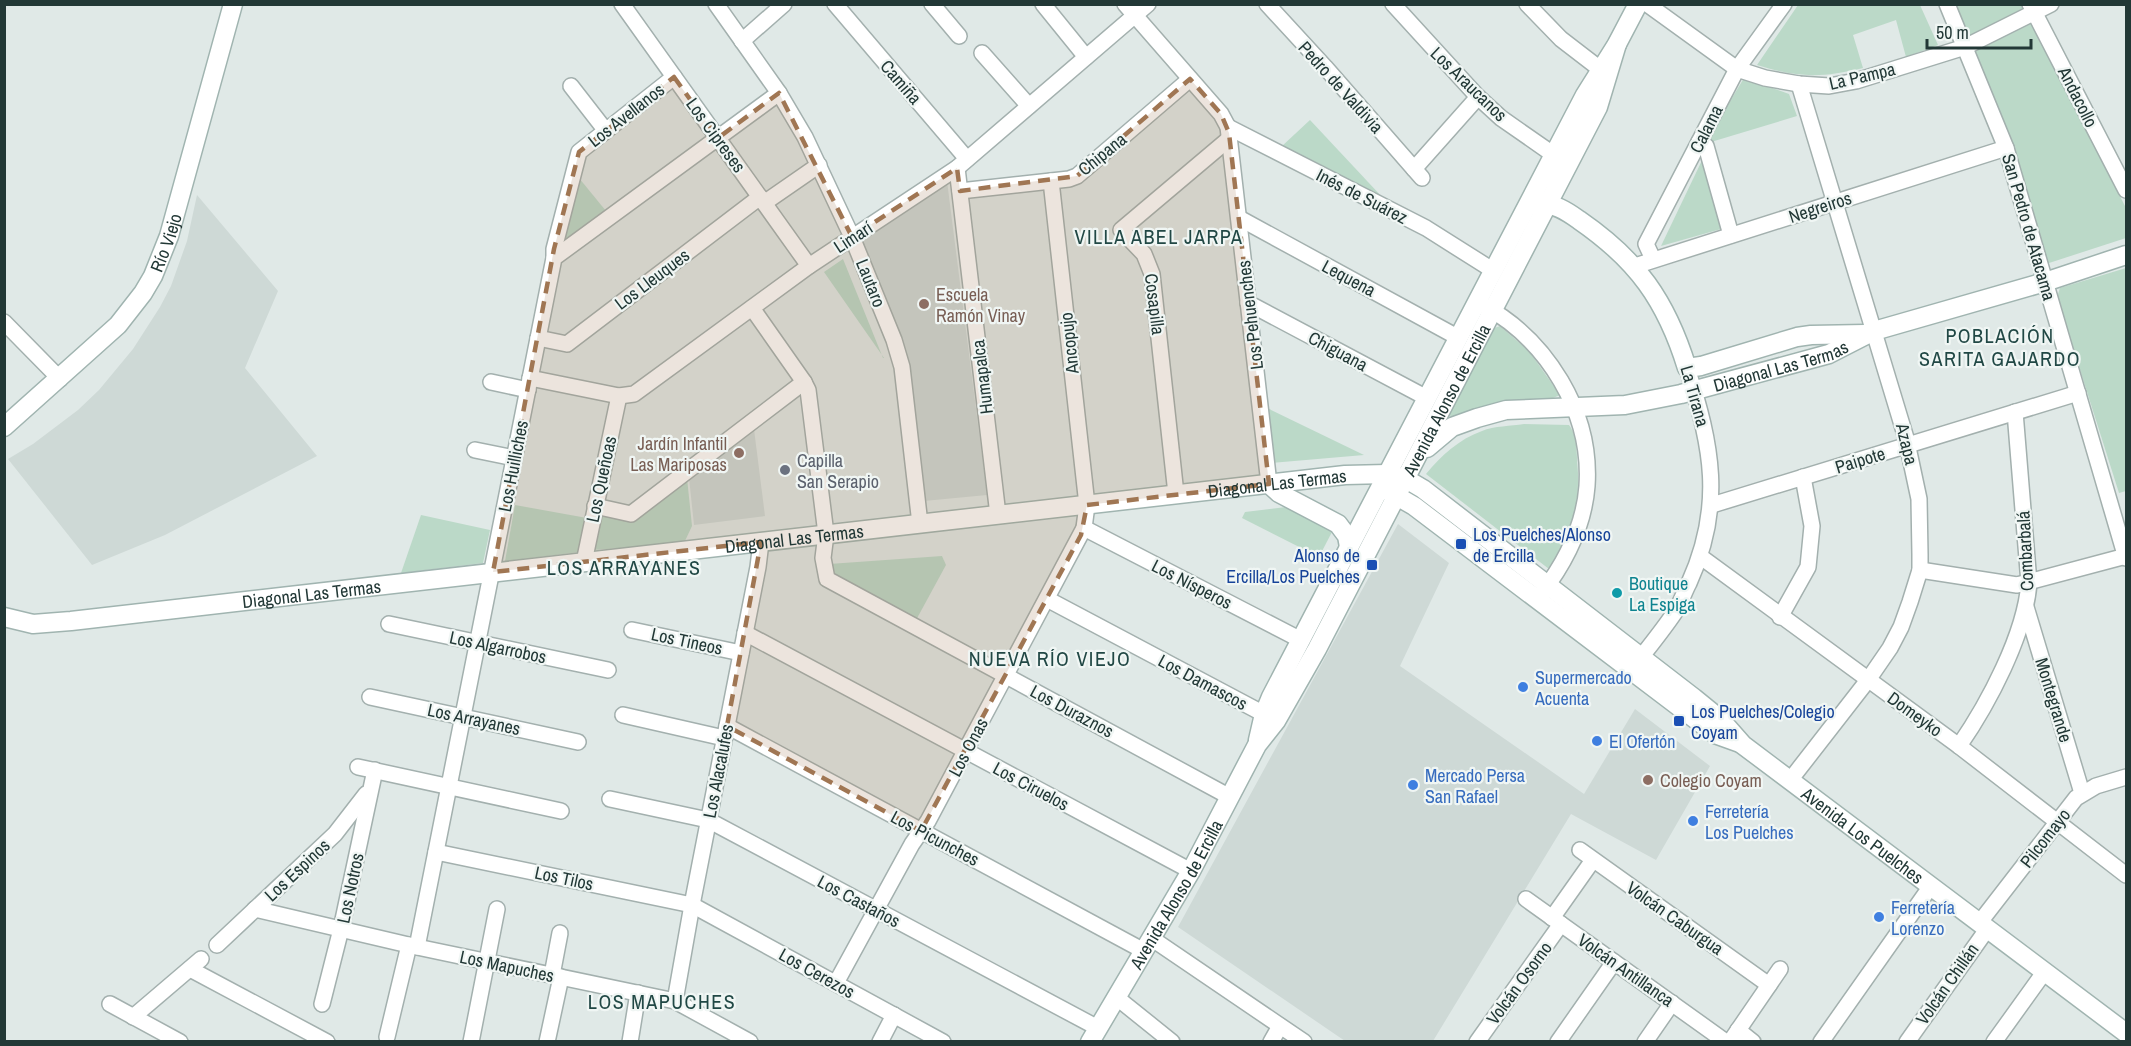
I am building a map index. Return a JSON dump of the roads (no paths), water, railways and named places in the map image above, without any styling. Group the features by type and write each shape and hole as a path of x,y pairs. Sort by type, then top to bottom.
{"main road":[{"name":"Río Viejo","path":"4,427 60,379 125,317 143,293 158,266 172,226 233,4"},
{"name":"Avenida Alonso de Ercilla","path":"1257,745 1264,714 1301,640 1459,338 1485,307 1494,270 1600,69 1617,44 1638,4"},
{"name":"Avenida Alonso de Ercilla","path":"1094,1035 1191,871 1257,745 1276,721 1298,683 1419,455 1485,307 1548,204 1598,107 1617,44"},
{"path":"1523,214 1533,207 1548,204"},
{"name":"La Tirana","path":"1548,204 1573,215 1609,241 1635,266 1667,316 1677,336 1687,368"},
{"name":"Diagonal Las Termas","path":"1687,368 1701,366 1797,337 1870,332 2045,282 2127,255"},
{"name":"Diagonal Las Termas","path":"1419,455 1452,427 1477,418 1506,411 1625,405 1694,390 1829,354 1848,346 1870,332"},
{"name":"Diagonal Las Termas","path":"4,617 33,624 57,623 1340,476 1384,481 1402,487"},
{"path":"1269,484 1279,493 1338,524 1347,536 1349,547"},
{"name":"Avenida Los Puelches","path":"1402,487 1432,495 1543,592 1715,734 1743,744"},
{"name":"Avenida Los Puelches","path":"1543,592 1642,656 1721,720 1743,744 2127,1033"}],"street":[{"name":"Los Cipreses","path":"622,4 809,266"},
{"name":"Lautaro","path":"716,4 779,93 805,137 852,237 898,351 920,524"},
{"path":"742,41 784,4"},
{"name":"Camiña","path":"835,4 962,163"},
{"path":"932,4 959,36"},
{"path":"1042,4 1086,57"},
{"name":"Limarí","path":"619,396 629,396 638,391 809,266 962,163 1086,57 1130,10 1148,4"},
{"name":"Pedro de Valdivia","path":"1267,4 1418,174 1478,97"},
{"name":"Los Araucanos","path":"1393,4 1478,97 1501,118 1554,155"},
{"path":"1527,4 1561,39 1600,69"},
{"name":"La Pampa","path":"1647,4 1737,69 1765,78 1829,86 1856,81 1965,47 2032,9 2051,4"},
{"name":"Calama","path":"1653,259 1646,244 1737,69 1784,4"},
{"name":"San Pedro de Atacama","path":"1947,4 2006,148 2126,557"},
{"name":"Andacollo","path":"2032,9 2127,190"},
{"name":"Los Pehuenches","path":"1130,10 1221,114 1229,132 1269,484"},
{"path":"982,53 1029,106"},
{"name":"Los Avellanos","path":"554,258 554,249 579,152 674,77"},
{"name":"Chipana","path":"960,191 1069,179 1082,172 1190,79"},
{"name":"Azapa","path":"1791,779 1868,680 1901,627 1920,570 1919,499 1908,445 1870,332 1835,202 1799,84"},
{"path":"571,86 606,131"},
{"path":"554,258 779,93"},
{"name":"Inés de Suárez","path":"1229,132 1426,228 1494,270"},
{"name":"Cosapilla","path":"1176,494 1152,274 1144,254 1121,230 1229,132"},
{"path":"1699,142 1706,146 1731,235"},
{"name":"Negreiros","path":"1635,266 2006,148"},
{"name":"Humapalca","path":"962,163 960,191 998,515"},
{"name":"Los Lleuques","path":"538,338 567,344 762,200 819,165"},
{"name":"Ancopujo","path":"1051,181 1087,505"},
{"name":"Lequena","path":"1239,219 1459,338"},
{"name":"Los Huilliches","path":"387,1037 413,946 450,787 554,258"},
{"name":"Chiguana","path":"1248,303 1427,398"},
{"path":"1485,307 1517,328 1541,352 1562,382 1574,408 1586,451 1585,496 1579,524 1561,566 1543,592"},
{"path":"752,308 804,382 810,396 826,534"},
{"path":"4,322 60,379"},
{"name":"La Tirana","path":"1642,656 1676,611 1701,557 1712,505 1708,443 1687,368"},
{"path":"491,382 529,384 619,396"},
{"path":"595,506 631,514 804,382"},
{"name":"Paipote","path":"1712,505 2078,393"},
{"name":"Los Queñoas","path":"584,562 619,396"},
{"name":"Combarbalá","path":"1959,746 1979,717 2001,672 2026,607 2029,583 2015,412"},
{"path":"476,450 514,459"},
{"path":"1780,616 1808,567 1812,526 1803,477"},
{"name":"Los Onas","path":"836,983 1047,599 1084,528 1087,505"},
{"name":"Los Nísperos","path":"1084,528 1301,640"},
{"name":"Los Duraznos","path":"826,534 823,558 827,579 1230,797"},
{"name":"Los Alacalufes","path":"675,1001 761,542"},
{"name":"Domeyko","path":"1701,557 1959,746 2127,875"},
{"path":"1920,570 2017,585 2126,557"},
{"name":"Los Damascos","path":"1047,599 1264,714"},
{"name":"Montegrande","path":"2026,607 2082,793"},
{"name":"Los Algarrobos","path":"389,624 608,670"},
{"name":"Los Tineos","path":"632,630 741,653"},
{"name":"Los Ciruelos","path":"745,633 1191,871"},
{"name":"Los Arrayanes","path":"370,697 579,742"},
{"name":"Los Picunches","path":"623,715 726,732 1147,944 1304,1041"},
{"path":"358,767 561,811"},
{"name":"Los Notros","path":"322,1004 341,929 375,770"},
{"name":"Pilcomayo","path":"1984,925 2056,822 2082,793 2096,786 2127,777"},
{"name":"Los Espinos","path":"217,945 335,834 370,789"},
{"name":"Los Castaños","path":"610,799 708,820 876,910 1094,1035"},
{"name":"Los Tilos","path":"436,852 692,904"},
{"name":"Volcán Osorno","path":"1477,1041 1557,921 1586,855"},
{"name":"Volcán Caburgua","path":"1586,855 1769,985"},
{"path":"1821,1041 1931,886"},
{"name":"Volcán Antillanca","path":"1526,899 1672,1003 1731,1038 1753,1041"},
{"name":"Los Cerezos","path":"692,904 943,1041"},
{"name":"Los Mapuches","path":"255,909 413,946 675,1001 747,1041"},
{"path":"471,1041 497,909"},
{"name":"Volcán Chillán","path":"1907,1041 1984,925"},
{"path":"548,1041 561,933"},
{"path":"1558,1041 1614,962"},
{"path":"133,1017 196,964 327,1041"},
{"path":"1731,1038 1780,969"},
{"path":"1994,1041 2045,971"},
{"path":"630,1041 638,993"},
{"path":"1116,997 1172,1041"},
{"path":"1646,1041 1672,1003"},
{"path":"110,1004 176,1040"},
{"path":"880,1041 894,1015"},
{"path":"1271,1041 1280,1026"}],"place":[{"name":"Escuela Ramón Vinay","path":"924,304"},
{"name":"Jardín Infantil Las Mariposas","path":"739,453"},
{"name":"Capilla San Serapio","path":"785,470"},
{"name":"Los Puelches/Alonso de Ercilla","path":"1461,544"},
{"name":"Alonso de Ercilla/Los Puelches","path":"1372,565"},
{"name":"Boutique La Espiga","path":"1617,593"},
{"name":"Supermercado Acuenta","path":"1523,687"},
{"name":"Los Puelches/Colegio Coyam","path":"1679,721"},
{"name":"El Ofertón","path":"1597,741"},
{"name":"Colegio Coyam","path":"1648,780"},
{"name":"Mercado Persa San Rafael","path":"1413,785"},
{"name":"Ferretería Los Puelches","path":"1693,821"},
{"name":"Ferretería Lorenzo","path":"1879,917"}],"district":[{"name":"VILLA ABEL JARPA","path":"1159,236"},
{"name":"POBLACIÓN SARITA GAJARDO","path":"2000,346"},
{"name":"LOS ARRAYANES","path":"624,567"},
{"name":"NUEVA RÍO VIEJO","path":"1050,658"},
{"name":"LOS MAPUCHES","path":"662,1001"}]}
